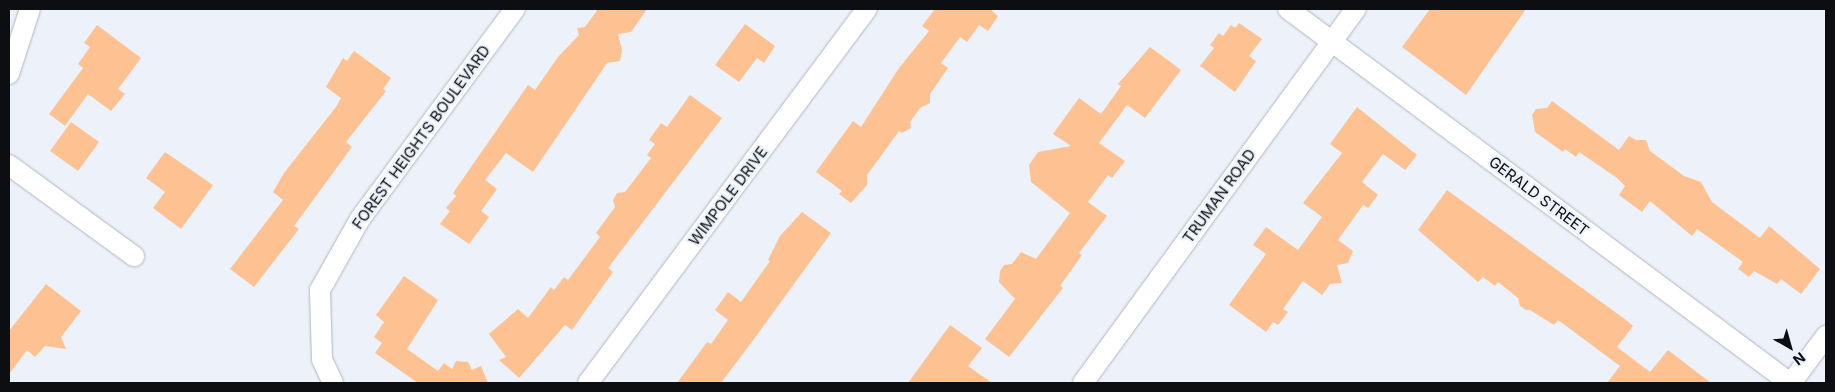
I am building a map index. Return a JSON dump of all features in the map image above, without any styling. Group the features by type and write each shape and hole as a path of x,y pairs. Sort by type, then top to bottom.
{"street":[{"path":"9,74 30,9"},
{"name":"FOREST HEIGHTS BOULEVARD","path":"333,383 322,358 320,290 360,219 515,9"},
{"name":"WIMPOLE DRIVE","path":"588,383 867,9"},
{"name":"GERALD STREET","path":"1288,9 1791,383"},
{"name":"TRUMAN ROAD","path":"1083,383 1356,9"},
{"path":"9,165 134,256"},
{"path":"1791,383 1826,336"}],"building":[{"path":"598,9 647,9 631,32 618,34 622,50 620,61 607,63 533,172 506,153 485,180 497,189 481,211 489,217 469,244 440,224 450,211 446,208 456,196 453,193 528,85 535,90 558,57 579,35 577,28 585,27"},
{"path":"935,9 990,9 998,16 988,31 979,25 967,42 960,37 941,63 948,68 930,94 930,103 920,108 910,122 911,128 902,133 899,131 867,175 867,185 851,203 839,194 842,191 816,172 853,121 861,127 899,68 929,31 922,26"},
{"path":"1430,9 1526,9 1466,95 1402,47"},
{"path":"1239,23 1262,39 1249,56 1256,61 1235,92 1200,66 1214,48 1210,45 1219,33 1223,36 1231,25 1235,28"},
{"path":"745,24 775,46 764,63 757,58 739,82 715,65"},
{"path":"97,25 141,58 118,89 125,94 111,111 88,94 65,126 49,114 83,68 78,64 90,47 84,43"},
{"path":"1150,47 1181,70 1145,118 1127,105 1099,143 1125,161 1112,178 1108,175 1088,202 1107,216 1079,253 1082,255 1060,286 1063,288 1009,357 985,339 1015,299 999,282 1000,271 1004,265 1012,264 1021,252 1036,259 1070,213 1031,182 1029,165 1038,152 1071,146 1053,134 1079,98 1101,114 1121,86 1118,84"},
{"path":"354,51 391,78 383,89 386,91 346,142 352,147 294,226 299,229 254,287 230,269 283,200 273,192 284,173 336,107 341,98 326,87 343,58 347,61"},
{"path":"690,95 722,118 608,268 613,272 572,330 565,325 519,378 499,360 506,357 489,334 518,309 528,318 551,287 554,290 564,277 568,280 600,237 596,233 615,207 613,200 617,193 625,192 651,158 647,155 655,144 649,140 661,123 667,127"},
{"path":"1552,101 1619,150 1629,136 1636,140 1646,140 1650,151 1684,176 1701,182 1712,202 1760,238 1769,226 1820,269 1801,294 1781,279 1777,284 1754,271 1749,277 1738,269 1743,262 1697,229 1692,236 1650,201 1642,212 1619,195 1625,186 1617,178 1579,152 1576,157 1565,149 1563,152 1535,132 1532,115 1536,109 1547,108"},
{"path":"1357,107 1417,155 1405,170 1383,154 1362,182 1378,195 1368,208 1363,205 1338,240 1353,251 1348,263 1337,265 1342,283 1330,284 1322,295 1303,281 1283,309 1288,312 1278,325 1273,322 1266,332 1229,305 1266,254 1253,245 1266,227 1298,250 1322,217 1303,203 1342,153 1330,144"},
{"path":"71,122 99,142 78,171 50,151"},
{"path":"165,152 213,185 181,229 153,208 165,192 146,178"},
{"path":"1447,190 1633,326 1617,347 1650,372 1668,350 1711,383 1607,383 1620,366 1558,320 1554,325 1520,306 1518,298 1498,282 1495,286 1483,277 1478,282 1418,230"},
{"path":"802,212 831,233 754,339 721,383 677,383 707,342 711,344 728,320 715,310 728,292 741,302 770,261 768,260 780,236"},
{"path":"404,276 438,300 407,349 438,371 444,363 452,369 456,361 468,362 472,370 481,366 488,383 418,383 375,353 382,343 374,337 384,322 376,315"},
{"path":"46,284 81,311 61,337 66,349 45,346 35,357 27,350 9,374 9,331"},
{"path":"950,325 982,348 968,366 992,383 908,383"}]}
